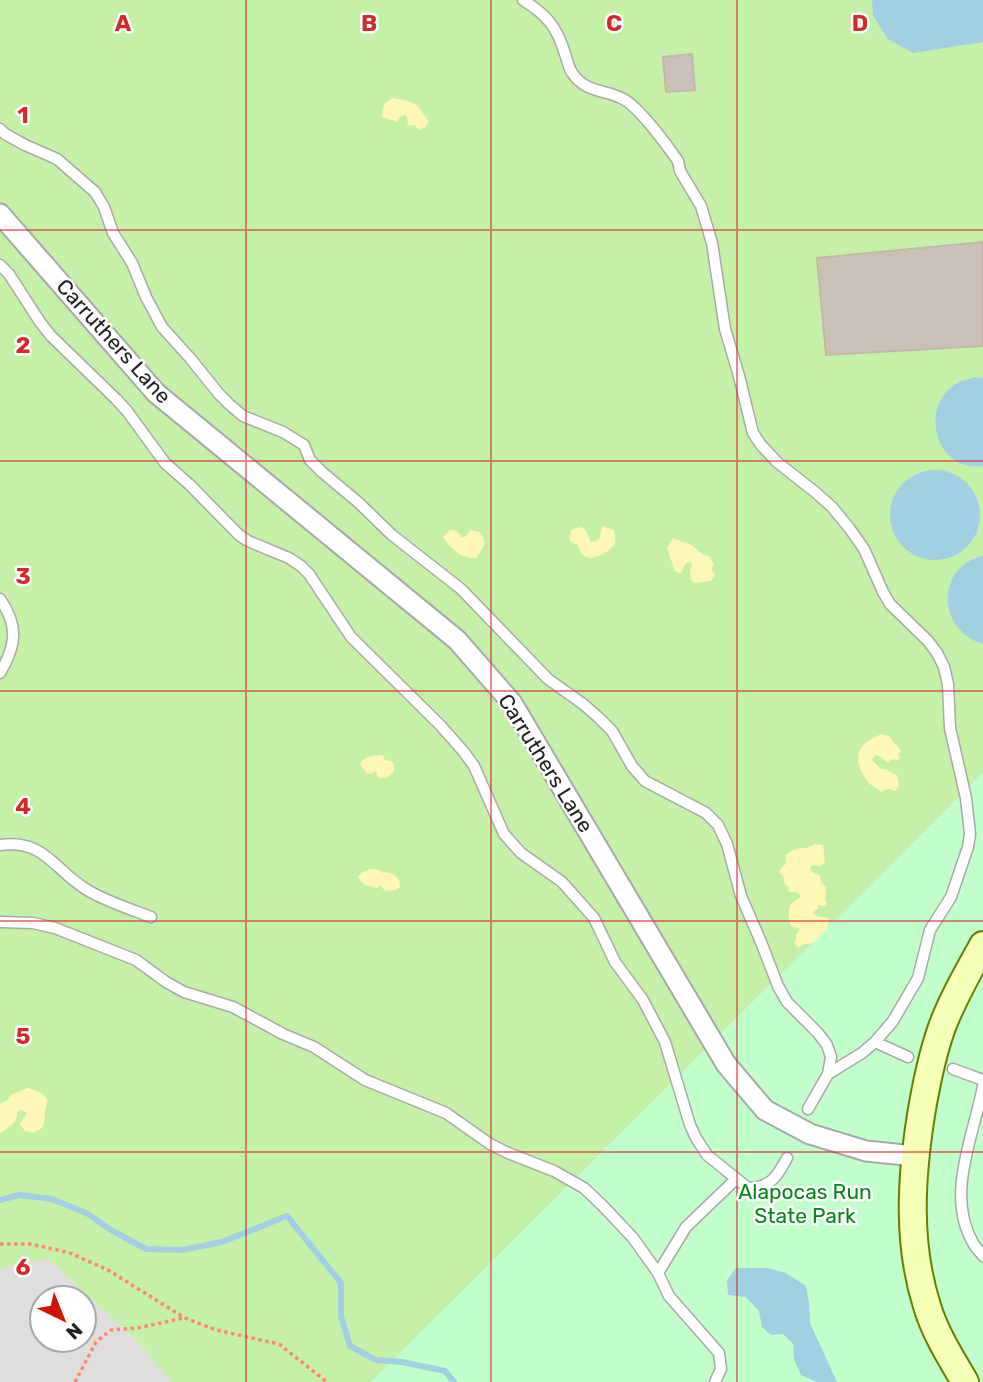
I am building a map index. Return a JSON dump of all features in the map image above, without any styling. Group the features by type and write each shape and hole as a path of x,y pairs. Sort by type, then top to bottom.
{"street":[{"name":"Carruthers Lane","path":"0,214 156,393 457,640 512,703 726,1063 765,1110 810,1134 832,1141 866,1151 915,1156"},
{"path":"965,1382 942,1343 927,1307 916,1266 912,1223 915,1156 930,1069 960,985 983,945"}],"lane":[{"path":"523,0 550,21 557,32 570,72 578,81 589,88 623,98 634,107 678,162 680,172 701,206 712,243 725,329 753,433 777,462 832,507 850,528 864,548 890,604 928,641 944,667 948,684 950,728 966,798 970,834 968,847 951,897 930,930 918,978 893,1021 862,1053 828,1074"},
{"path":"0,130 57,159 95,192 104,207 113,233 132,263 162,327 230,405 243,415 304,445 310,460 322,472 392,535 461,589 548,679 598,717 611,731 632,766 645,781 706,813 718,825 727,844 741,896 778,986 787,1002 827,1045 831,1057 828,1074 808,1109"},
{"path":"0,265 51,336 127,411 165,463 239,536 301,566 316,582 351,637 440,724 463,751 474,766 504,834 520,853 562,882 594,918 615,962 643,1000 666,1042 687,1116 707,1155 748,1188 767,1185 787,1158"},
{"path":"0,599 11,618 14,633 8,659 0,673"},
{"path":"0,845 14,843 41,851 89,891 150,917"},
{"path":"0,922 33,923 54,928 136,960 184,992 233,1007 314,1047 365,1080 446,1113 490,1144 554,1171 583,1188 633,1238 658,1273 669,1296 719,1353 721,1370 715,1382"},
{"path":"875,1042 908,1057"},
{"path":"953,1069 983,1080"},
{"path":"983,1086 962,1179 960,1203 972,1242 983,1256"},
{"path":"658,1273 686,1227 736,1179"}],"path":[{"path":"0,1244 31,1244 70,1253 108,1270 185,1318 216,1329 279,1344 327,1382"},
{"path":"75,1382 96,1342 111,1331 185,1318"}],"shaded area":[{"path":"47,1258 75,1284 28,1284 28,1354 98,1354 98,1305 135,1339 172,1382 0,1382 0,1269"}],"green space":[{"path":"0,0 983,0 983,773 371,1382 172,1382 135,1339 98,1305 98,1284 75,1284 47,1258 0,1269"},
{"name":"Alapocas Run State Park","path":"983,773 983,1382 371,1382"}],"sand":[{"path":"392,98 415,104 429,121 426,127 420,130 414,125 408,125 405,115 400,116 397,122 382,117 384,104"},
{"path":"604,526 614,531 615,542 599,556 588,558 582,554 578,545 569,539 571,530 582,527 590,541 594,542 600,538"},
{"path":"450,530 455,530 462,537 470,530 480,532 484,546 477,558 457,553 450,546 443,537"},
{"path":"673,538 709,556 715,575 711,581 694,583 691,579 690,562 685,564 681,574 675,571 667,548"},
{"path":"882,734 889,736 898,747 901,751 898,754 900,757 898,760 886,762 875,755 872,760 881,769 897,775 899,786 896,791 888,789 881,792 868,782 859,766 862,747"},
{"path":"383,755 384,759 394,765 394,772 386,778 378,778 376,771 370,774 366,772 360,764 367,757"},
{"path":"815,844 823,845 825,862 821,866 812,865 810,868 820,876 826,887 827,904 818,905 814,914 829,918 828,927 832,929 815,946 812,943 798,948 794,943 801,929 792,927 789,914 792,903 800,898 800,895 788,890 780,869 785,865 786,855"},
{"path":"371,869 394,875 398,878 400,887 389,891 380,885 377,888 363,884 358,877"},
{"path":"28,1088 41,1093 47,1100 43,1127 33,1133 25,1131 20,1124 27,1113 22,1110 18,1111 13,1124 0,1134 0,1104 10,1099 8,1097 12,1094"}],"water":[{"path":"872,0 983,0 983,42 913,53 888,39 873,16"},
{"path":"975,377 983,378 983,466 966,465 953,459 943,449 935,421 938,406 946,392 959,382"},
{"path":"935,470 952,473 967,483 977,498 980,515 977,532 967,547 952,557 935,560 918,557 903,547 893,532 890,515 893,498 903,483 918,473"},
{"path":"983,556 983,644 968,637 957,626 950,613 948,598 950,585 957,572 968,562"},
{"path":"736,1268 767,1268 786,1273 806,1286 810,1323 837,1382 817,1382 801,1375 794,1359 793,1344 783,1334 771,1335 762,1327 759,1311 746,1297 728,1295 727,1280"}],"building":[{"path":"692,54 695,90 666,92 663,57"},
{"path":"983,242 983,346 826,355 817,258"}],"waterway":[{"path":"0,1200 19,1195 52,1199 88,1214 146,1249 182,1250 222,1242 287,1216 341,1283 341,1316 350,1346 376,1360 402,1362 445,1371 454,1382"}]}
